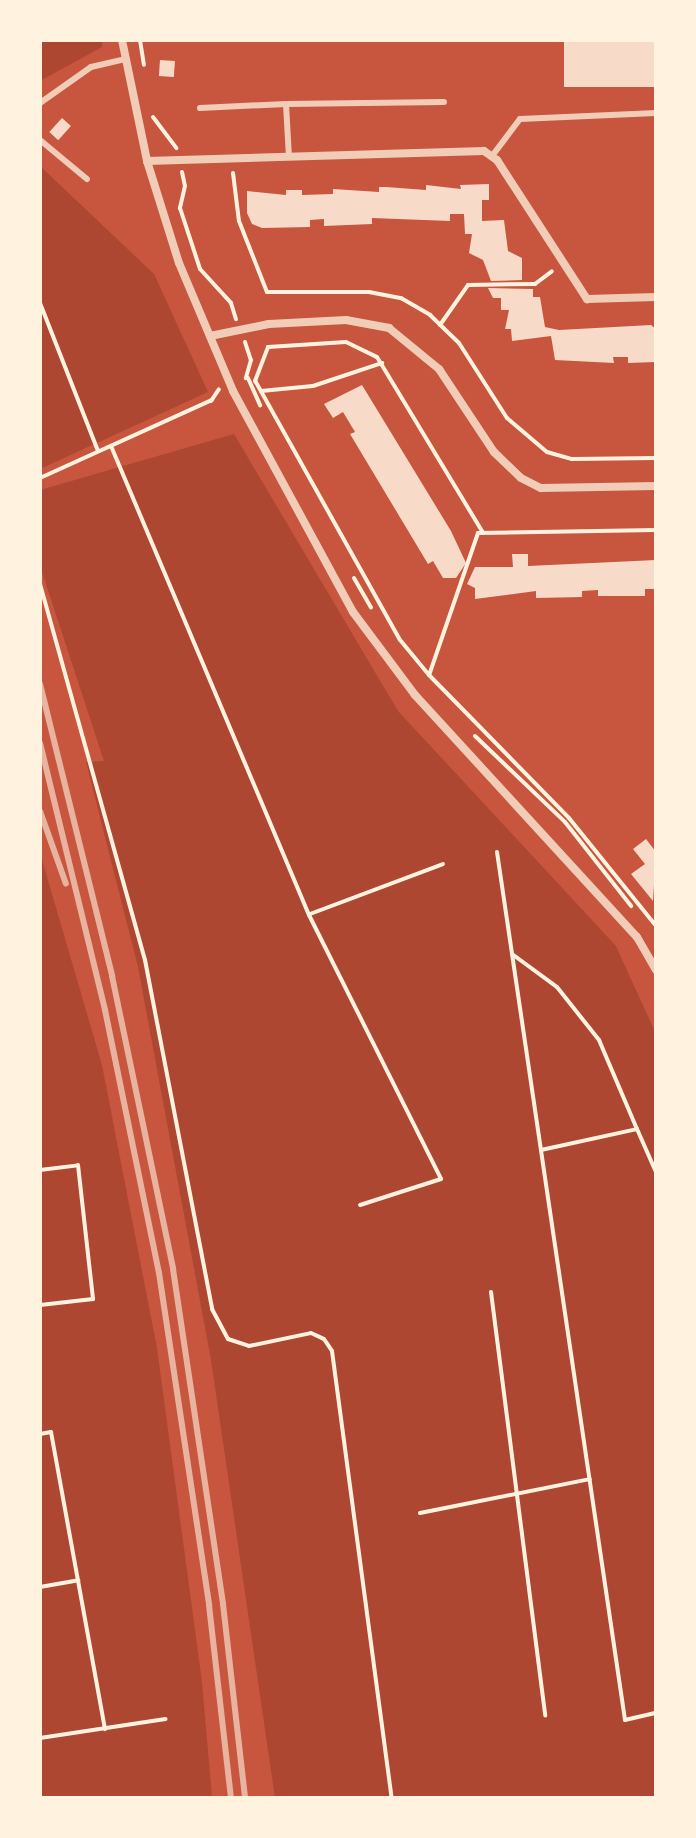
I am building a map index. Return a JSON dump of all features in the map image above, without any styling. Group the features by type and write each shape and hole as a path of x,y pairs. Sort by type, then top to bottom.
{"street":[{"path":"122,40 147,161 179,263 231,388 353,612 415,695 637,937 656,970"},
{"path":"147,161 484,151 492,156 587,299 656,297"},
{"path":"210,336 346,320 389,328 439,369 494,452 521,478 541,488 656,486"}],"lane":[{"path":"40,103 91,67 126,59"},
{"path":"200,108 444,102"},
{"path":"286,104 289,157"},
{"path":"492,156 520,119 656,113"},
{"path":"40,140 87,179"}],"path":[{"path":"140,40 145,72"},
{"path":"150,102 152,117 174,142 185,186 180,208 200,269 231,303 251,360 248,378 297,476"},
{"path":"233,168 239,221 267,292 369,292 401,298 440,325 459,343 507,418 547,452 572,459 656,458"},
{"path":"440,325 468,285 535,284 558,267"},
{"path":"40,303 98,451"},
{"path":"483,533 383,363 346,342 268,347 255,381 400,640 429,675 569,818 656,926"},
{"path":"261,391 313,386 383,363"},
{"path":"40,478 211,401 248,378"},
{"path":"111,446 309,915 441,1179 360,1205"},
{"path":"429,675 478,533 656,530"},
{"path":"349,569 370,607 445,704"},
{"path":"40,584 145,960 212,1309 228,1339 249,1346 311,1333 324,1339 332,1351 392,1798"},
{"path":"466,728 565,822 651,932"},
{"path":"497,852 625,1720 656,1713"},
{"path":"309,915 443,864"},
{"path":"512,954 557,987 599,1040 656,1172"},
{"path":"541,1150 637,1129"},
{"path":"40,1170 78,1165 93,1299 40,1305"},
{"path":"491,1292 545,1716"},
{"path":"40,1434 51,1432 105,1729"},
{"path":"420,1513 517,1491 590,1479"},
{"path":"40,1587 78,1580"},
{"path":"40,1738 166,1719"}],"shaded area":[{"path":"40,40 102,40 102,47 40,81"},
{"path":"40,166 154,274 208,392 40,469"},
{"path":"234,434 398,711 616,946 656,1034 656,1798 275,1798 211,1360 138,967 86,762 104,761 40,566 40,490"},
{"path":"40,853 102,1065 157,1348 202,1682 212,1797 40,1798"}],"building":[{"path":"564,40 656,40 656,87 564,87"},
{"path":"160,60 175,61 174,77 159,76"},
{"path":"62,118 71,126 58,140 49,132"},
{"path":"489,184 489,200 482,200 482,221 504,220 508,251 522,258 522,280 491,281 483,260 469,253 472,234 465,234 464,214 450,214 450,221 372,218 372,224 324,226 324,219 310,220 310,227 262,228 252,224 247,213 247,191 286,195 286,190 302,190 302,195 333,194 333,189 379,192 379,187 426,190 426,185 461,189 460,185"},
{"path":"488,288 533,289 533,297 540,297 545,327 559,330 651,325 656,329 656,362 628,363 628,357 613,357 614,363 555,360 551,336 512,341 511,329 505,329 509,310 501,310 501,298 493,298"},
{"path":"362,385 451,531 466,563 456,578 443,578 433,561 428,564 350,434 355,432 343,412 333,418 324,404"},
{"path":"512,554 528,554 528,566 656,560 656,589 645,589 645,596 598,596 598,590 582,591 582,597 536,598 536,591 475,599 475,588 467,584 475,567 513,567"},
{"path":"646,839 656,852 653,901 631,874 645,864 633,849"}],"railway":[{"path":"40,684 112,976 173,1269 223,1604 245,1798"},
{"path":"40,743 105,1010 159,1273 209,1605 231,1798"},
{"path":"40,811 66,884"}]}
